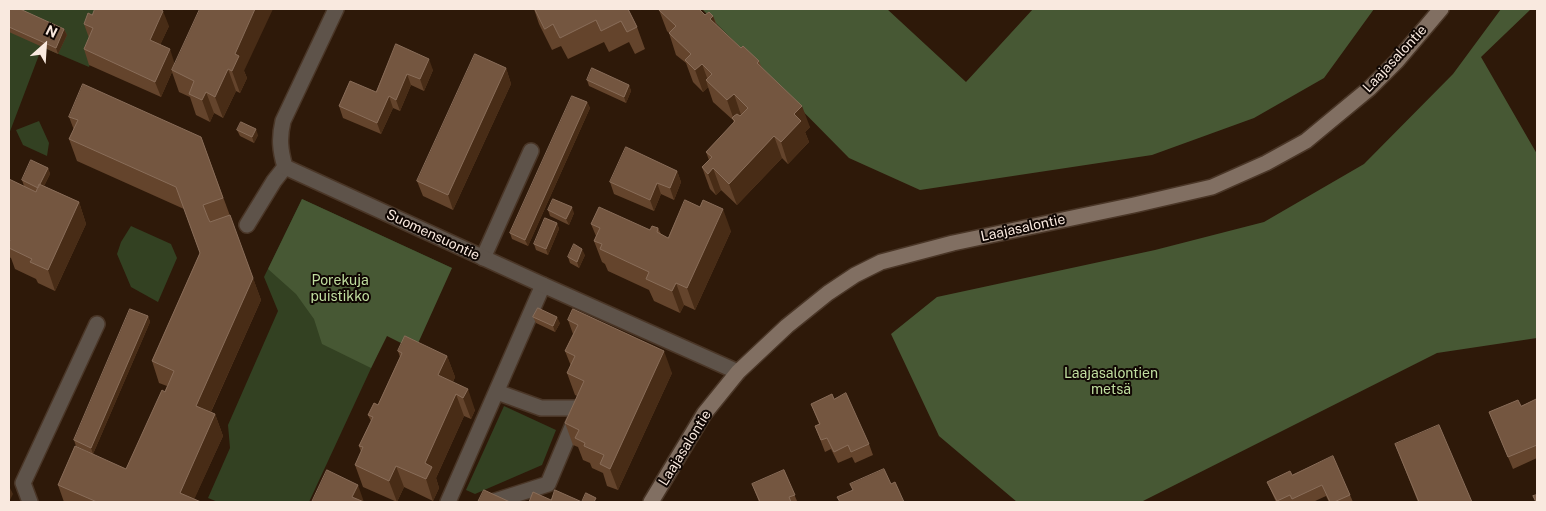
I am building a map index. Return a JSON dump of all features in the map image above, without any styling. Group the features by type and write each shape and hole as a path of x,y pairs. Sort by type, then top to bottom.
{"main road":[{"name":"Laajasalontie","path":"651,502 704,414 738,372 787,326 854,275 882,262 953,243 1212,187 1266,163 1306,141 1370,88 1397,61 1439,10"}],"street":[{"path":"247,226 274,181 285,167 280,144 283,121 336,9"},
{"path":"483,258 531,151"},
{"name":"Suomensuontie","path":"285,167 738,372"},
{"path":"448,502 543,285"},
{"path":"30,502 23,483 97,324"},
{"path":"492,502 548,484 580,408 541,408 497,392"}],"green space":[{"path":"9,9 108,9 89,67 42,47 9,134"},
{"path":"702,9 887,9 966,82 1033,9 1374,9 1324,78 1254,118 1152,155 920,190 849,158"},
{"name":"Laajasalontien metsä","path":"1501,9 1531,9 1481,57 1537,154 1537,338 1437,353 1141,502 1017,502 939,436 891,334 937,297 1155,250 1264,222 1364,164 1453,74"},
{"path":"39,121 49,143 47,156 23,145 16,130"},
{"name":"Porekuja puistikko","path":"302,199 452,268 386,336 309,502 218,502 208,498 230,448 228,425 278,311 264,277"},
{"path":"302,199 452,268 415,350 387,336 371,368 322,344 314,319 296,294 268,269"},
{"path":"131,226 171,244 177,258 158,302 131,287 117,254 121,242"},
{"path":"504,406 556,430 542,465 475,494 466,490"}],"building":[{"path":"9,9 20,9 64,29 56,48 9,27"},
{"path":"95,9 159,9 163,11 150,40 170,49 155,82 84,49 93,28 84,24 88,13 92,15"},
{"path":"200,9 255,9 235,54 239,56 232,71 228,69 215,97 206,92 202,100 189,94 194,81 172,70"},
{"path":"535,9 628,9 637,27 627,32 621,21 601,31 596,20 560,38 553,24 545,29"},
{"path":"660,9 699,9 705,15 709,12 713,16 710,19 741,48 743,46 759,61 757,63 802,106 794,114 801,121 781,142 774,136 729,184 713,168 708,174 702,167 712,157 706,152 735,121 732,118 737,114 740,116 748,108 734,94 727,100 706,80 712,74 702,64 695,70 685,60 691,54 669,33 676,26"},
{"path":"396,44 429,59 420,79 407,74 396,100 389,96 377,123 339,106 350,81 376,92"},
{"path":"475,54 506,68 448,195 417,181"},
{"path":"592,68 629,85 624,97 587,80"},
{"path":"83,84 201,137 223,198 203,205 210,222 230,215 253,278 196,406 215,414 180,493 201,502 97,502 58,485 75,446 126,469 162,390 165,392 174,371 152,361 200,253 176,187 69,139 78,120 69,117"},
{"path":"572,96 587,102 525,240 510,233"},
{"path":"241,122 256,129 252,137 237,130"},
{"path":"626,147 677,171 670,188 657,183 650,200 610,182"},
{"path":"31,160 48,168 38,188 22,180"},
{"path":"9,179 36,192 39,184 79,202 48,270 30,262 32,259 9,248"},
{"path":"553,199 572,207 566,219 548,210"},
{"path":"685,200 700,207 703,200 723,209 687,288 676,283 672,291 646,279 649,272 600,249 602,244 594,241 600,228 591,224 599,207 650,230 652,226 658,228 657,232 668,238"},
{"path":"545,218 557,223 546,249 534,244"},
{"path":"574,244 582,249 577,262 568,257"},
{"path":"538,308 557,317 553,326 533,317"},
{"path":"130,309 148,316 91,448 74,440"},
{"path":"573,309 664,351 610,469 600,464 604,455 584,446 585,443 575,438 579,430 565,423 584,381 567,373 575,356 565,351 578,325 568,320"},
{"path":"405,336 447,356 438,375 468,389 463,398 456,394 425,463 432,467 426,479 396,466 389,481 355,465 363,447 359,446 373,417 368,415 374,403 378,405 402,353 398,351"},
{"path":"846,393 869,444 851,452 848,445 834,452 827,438 821,440 815,426 820,424 811,404 832,394 834,399"},
{"path":"1537,399 1537,445 1508,457 1489,412 1518,400 1521,406"},
{"path":"1439,425 1472,502 1419,502 1395,444"},
{"path":"1333,456 1350,495 1330,502 1322,485 1292,499 1290,495 1277,501 1267,482 1290,471 1292,475"},
{"path":"884,469 891,484 895,482 904,502 840,502 837,497 853,490 850,484"},
{"path":"327,470 358,485 352,497 364,502 312,502"},
{"path":"784,470 795,495 789,497 791,502 760,502 752,484"},
{"path":"484,490 510,502 478,502"},
{"path":"555,490 582,502 529,502 533,492 551,500"},
{"path":"586,493 596,498 594,502 582,502"},
{"path":"1537,495 1537,502 1536,502 1533,496"}]}
